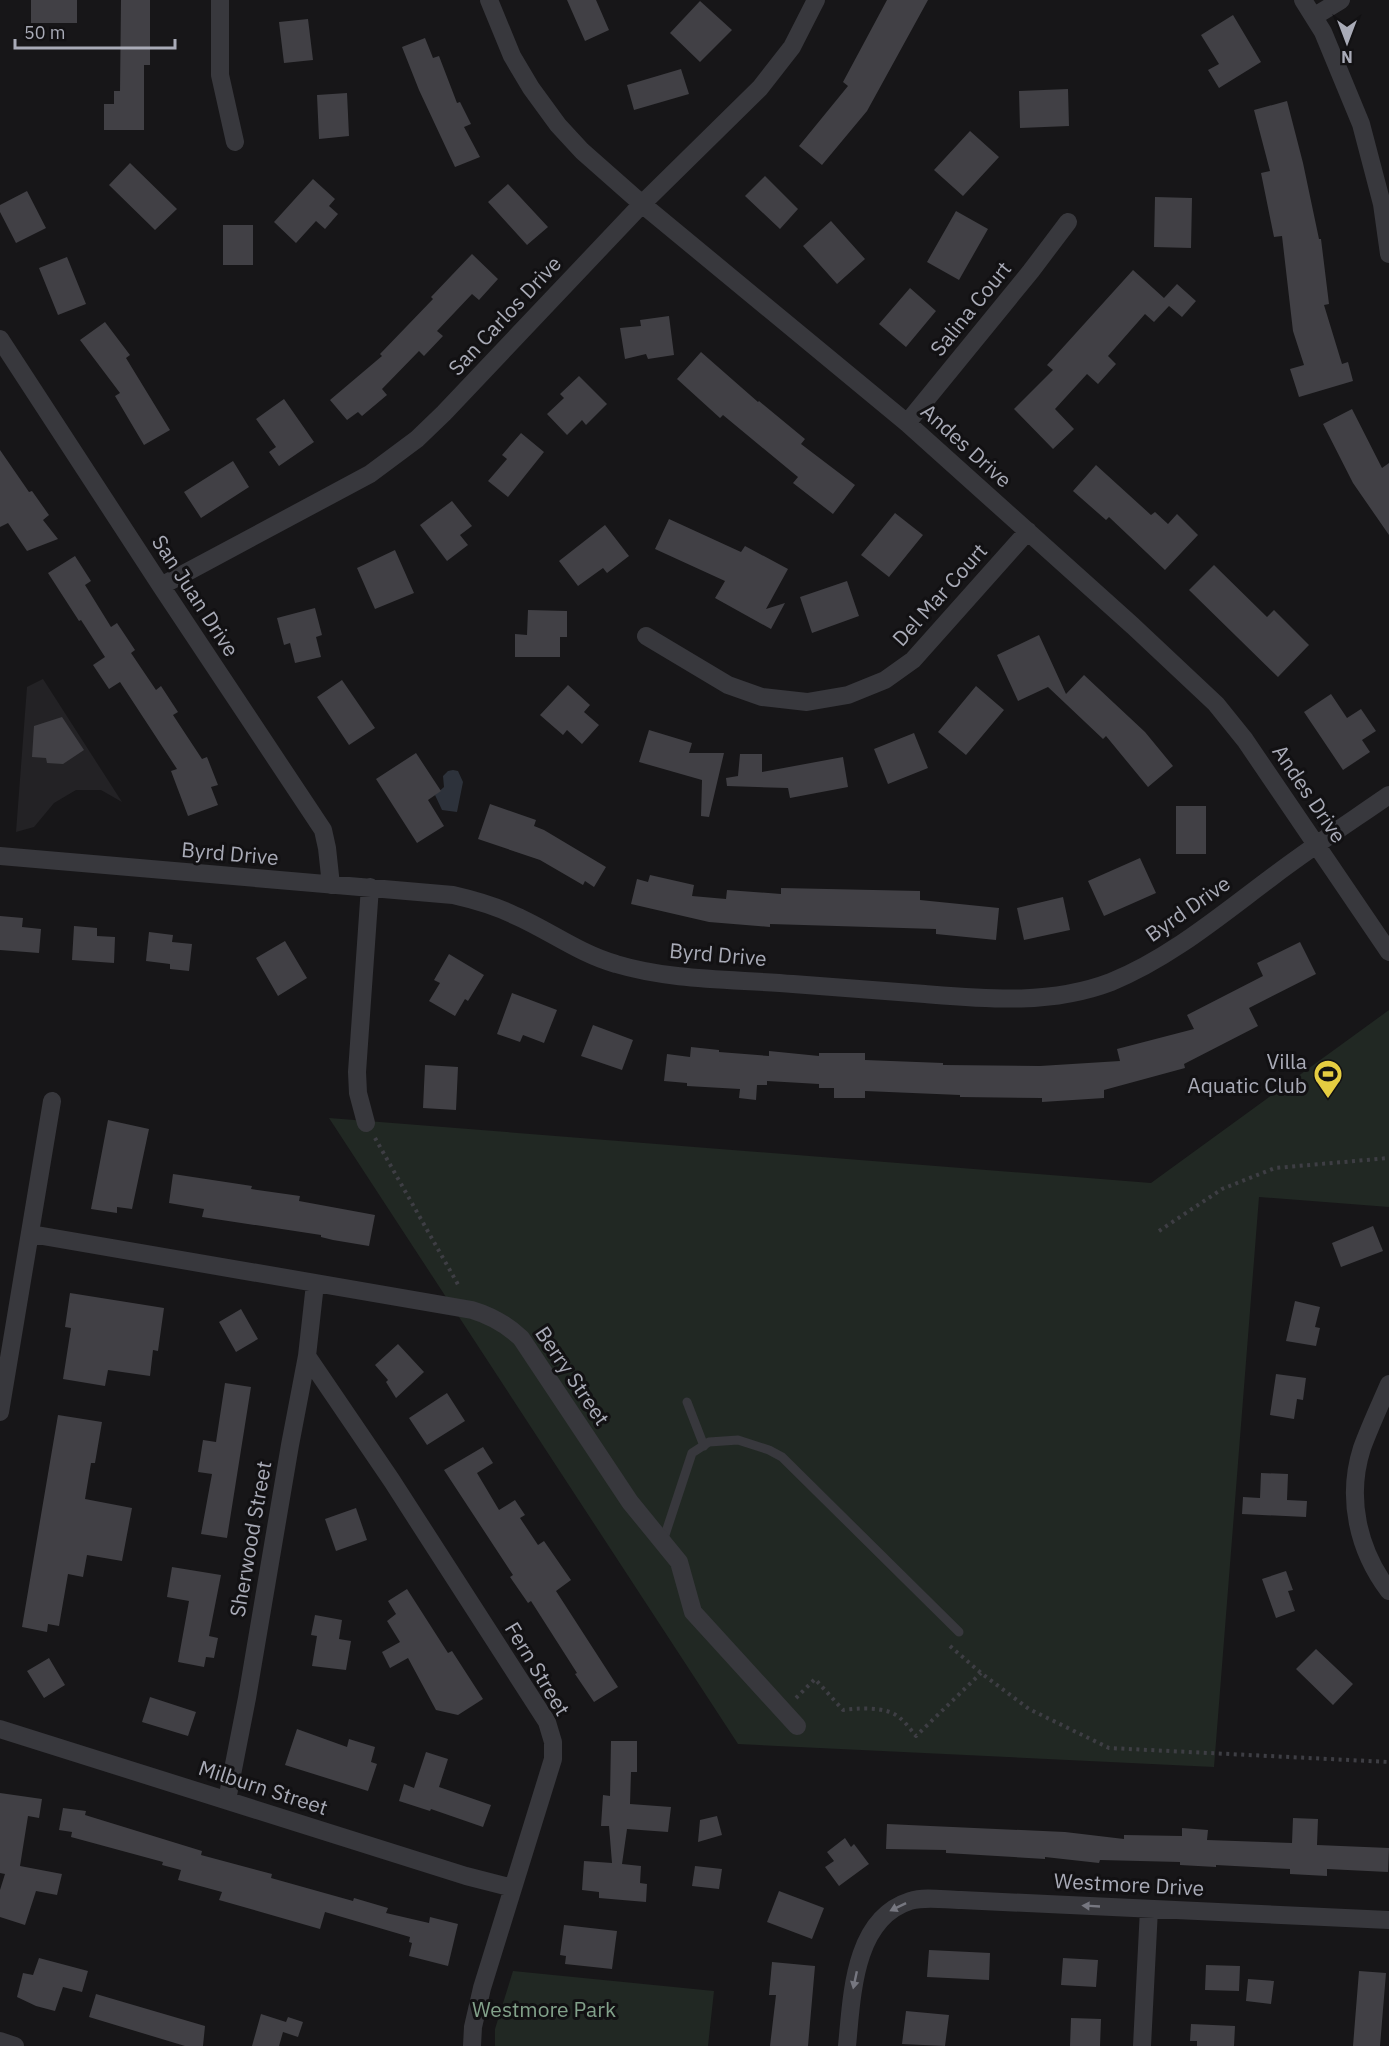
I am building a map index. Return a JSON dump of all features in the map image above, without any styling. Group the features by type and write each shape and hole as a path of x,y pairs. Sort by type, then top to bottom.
{"street":[{"path":"220,0 220,75 235,142"},
{"name":"Andes Drive","path":"489,0 512,56 531,88 558,125 582,151 642,204 907,423 1133,626 1216,704 1245,740 1389,952"},
{"name":"San Carlos Drive","path":"161,586 370,474 417,439 642,204 772,75 792,47 816,0"},
{"path":"1303,0 1315,16 1332,52 1369,149 1382,204 1389,254"},
{"path":"1315,16 1341,0"},
{"name":"Salina Court","path":"907,423 1068,222"},
{"name":"San Juan Drive","path":"0,339 323,830 331,885"},
{"name":"Del Mar Court","path":"646,636 728,685 762,698 807,702 848,695 885,680 913,660 1028,531"},
{"name":"Byrd Drive","path":"0,856 453,895 479,901 517,916 586,953 615,964 644,971 973,998 1024,999 1084,990 1137,970 1205,927 1317,844 1389,795"},
{"path":"366,1123 358,1093 357,1071 370,887"},
{"path":"0,1412 52,1101"},
{"name":"Berry Street","path":"31,1234 472,1310 490,1315 508,1326 521,1338 630,1502 679,1562 693,1612 797,1726"},
{"name":"Sherwood Street","path":"227,1800 308,1356 315,1284"},
{"name":"Fern Street","path":"308,1356 392,1481 547,1722 553,1742 553,1759 482,1988 473,2027 472,2046"},
{"path":"1389,1384 1362,1449 1356,1473 1355,1496 1357,1522 1363,1544 1373,1569 1389,1591"},
{"name":"Milburn Street","path":"0,1729 466,1876 513,1888"},
{"name":"Westmore Drive","path":"847,2046 855,1977 863,1951 875,1925 887,1912 897,1906 921,1899 1389,1920"},
{"path":"1142,2046 1149,1909"},
{"path":"0,2041 15,2046"}],"lane":[{"path":"687,1402 704,1446"},
{"path":"663,1541 692,1453 709,1442 738,1440 769,1450 782,1457 959,1632"}],"path":[{"path":"366,1123 472,1310"},
{"path":"1159,1231 1222,1189 1275,1168 1389,1158"},
{"path":"959,1632 950,1645 981,1673 1029,1709 1109,1748 1389,1762"},
{"path":"783,1710 815,1679 843,1710 855,1708 883,1711 899,1716 916,1736 981,1673"}],"shaded area":[{"path":"43,679 122,802 101,790 76,790 54,803 34,827 16,832 27,687"},
{"path":"453,770 458,771 463,782 457,812 442,810 435,795 444,787 443,776"}],"green space":[{"path":"1389,1010 1389,1207 1259,1197 1214,1767 738,1744 329,1118 1151,1183"},
{"name":"Westmore Park","path":"513,1971 714,1991 708,2046 495,2046 495,2029"}],"building":[{"path":"31,0 77,0 77,23 31,23"},
{"path":"121,0 150,0 150,65 144,65 144,130 104,130 104,104 114,104 114,91 120,91"},
{"path":"567,0 596,0 609,30 585,41"},
{"path":"887,0 928,0 867,111 822,165 799,146 848,86 843,82"},
{"path":"700,1 732,30 700,62 670,33"},
{"path":"1233,15 1261,62 1219,88 1208,70 1219,64 1201,35"},
{"path":"308,19 313,60 284,63 279,22"},
{"path":"425,38 433,58 439,56 457,103 460,102 471,124 464,127 480,157 455,167 419,90 402,47"},
{"path":"681,69 689,94 634,110 627,85"},
{"path":"1068,89 1069,126 1020,128 1019,91"},
{"path":"347,93 349,136 319,139 317,95"},
{"path":"1287,101 1319,239 1321,239 1329,304 1324,305 1342,364 1348,362 1353,381 1299,397 1290,369 1304,365 1293,331 1282,236 1274,237 1261,173 1270,171 1254,110"},
{"path":"970,131 999,157 963,196 934,170"},
{"path":"130,163 177,209 155,230 109,185"},
{"path":"765,176 798,209 780,229 745,196"},
{"path":"313,179 335,199 329,206 338,214 325,229 316,221 296,243 274,222"},
{"path":"508,184 548,227 527,245 488,202"},
{"path":"27,191 46,228 16,243 0,212 0,205"},
{"path":"1155,197 1192,198 1191,248 1154,247"},
{"path":"956,211 988,229 959,280 927,262"},
{"path":"831,221 865,259 837,284 803,246"},
{"path":"223,225 253,225 253,265 223,265"},
{"path":"472,254 498,279 479,300 472,294 437,331 443,336 424,356 419,351 382,389 387,395 362,416 358,412 347,420 330,400 382,356 380,354"},
{"path":"67,257 86,304 58,315 39,268"},
{"path":"1133,270 1164,298 1177,284 1196,301 1182,317 1169,306 1154,322 1145,314 1108,356 1116,364 1098,384 1087,374 1055,409 1074,429 1053,449 1014,409 1053,370 1047,365"},
{"path":"910,288 936,311 906,347 879,324"},
{"path":"669,316 674,355 648,359 646,354 625,359 620,328 641,326 640,320"},
{"path":"105,322 130,355 126,358 170,430 144,445 115,396 120,393 80,340"},
{"path":"701,352 805,439 801,444 855,485 833,514 793,483 798,477 723,415 720,418 677,379"},
{"path":"579,376 607,404 586,425 582,420 567,435 547,414 564,398 560,394"},
{"path":"284,399 314,442 279,466 269,452 276,447 256,419"},
{"path":"1352,409 1382,468 1389,463 1389,535 1353,483 1323,424"},
{"path":"521,433 544,452 508,497 488,481 507,459 502,455"},
{"path":"0,450 29,492 32,491 49,515 43,520 58,539 27,551 8,523 0,527"},
{"path":"233,461 249,487 201,518 184,492"},
{"path":"1096,465 1151,515 1155,512 1168,524 1177,514 1198,535 1165,570 1109,517 1106,520 1073,491"},
{"path":"452,501 472,526 460,535 468,545 447,561 420,525"},
{"path":"895,513 923,535 889,577 861,555"},
{"path":"669,519 741,552 745,546 788,569 766,609 785,603 771,629 715,598 725,581 655,549"},
{"path":"605,525 629,556 607,573 603,568 578,586 559,561"},
{"path":"395,550 414,593 375,609 357,568"},
{"path":"75,556 91,581 85,585 111,627 117,623 135,650 131,653 156,690 161,686 178,712 173,715 202,759 207,757 218,785 211,787 218,805 188,816 171,771 177,769 120,682 109,689 93,665 105,657 48,573"},
{"path":"1214,565 1267,617 1274,610 1309,645 1278,677 1189,590"},
{"path":"847,581 859,616 812,633 800,597"},
{"path":"315,608 322,635 316,637 321,657 295,663 290,643 284,645 277,618"},
{"path":"528,610 567,611 567,637 560,637 560,657 515,657 515,634 527,635"},
{"path":"1039,635 1066,694 1084,675 1145,732 1173,766 1148,787 1106,736 1103,739 1048,687 1018,701 997,655"},
{"path":"342,680 375,728 349,745 317,697"},
{"path":"568,685 590,705 584,712 599,725 582,744 567,730 563,735 540,715"},
{"path":"976,686 1004,710 966,755 938,732"},
{"path":"1331,694 1347,718 1361,709 1376,731 1362,740 1370,752 1343,770 1304,712"},
{"path":"62,717 84,750 63,764 47,763 46,758 32,757 34,726"},
{"path":"649,730 692,743 689,753 724,753 709,817 701,816 702,780 639,762"},
{"path":"914,733 928,768 888,784 874,749"},
{"path":"416,753 441,791 428,800 444,826 417,843 376,779"},
{"path":"740,754 762,754 762,772 843,757 848,787 790,798 788,788 727,786 726,778 738,776"},
{"path":"490,804 536,820 534,826 606,867 594,887 585,881 583,885 540,860 478,839"},
{"path":"1176,806 1206,806 1206,854 1176,854"},
{"path":"1140,858 1156,893 1104,916 1088,881"},
{"path":"650,875 694,885 692,896 726,899 727,890 781,894 781,888 920,891 920,900 999,908 996,940 936,934 936,929 770,924 770,927 709,922 631,904 637,879 648,882"},
{"path":"1063,897 1070,930 1024,940 1017,908"},
{"path":"0,916 23,918 22,927 41,929 39,953 0,950"},
{"path":"74,926 97,928 97,936 115,937 114,963 72,960"},
{"path":"149,932 173,935 172,942 192,944 189,971 170,969 170,964 146,961"},
{"path":"285,941 307,978 278,996 256,958"},
{"path":"1300,942 1316,974 1249,1008 1258,1026 1184,1064 1185,1068 1104,1090 1104,1098 1042,1102 1042,1098 960,1097 960,1095 865,1091 865,1098 834,1098 834,1088 819,1088 819,1084 767,1081 767,1085 757,1085 756,1100 739,1098 740,1089 687,1086 687,1083 664,1081 667,1054 690,1057 691,1047 769,1056 769,1051 819,1056 819,1053 865,1053 865,1060 943,1063 943,1065 1040,1066 1120,1061 1117,1049 1194,1029 1187,1015 1263,976 1257,963"},
{"path":"449,954 484,975 468,1001 465,999 455,1016 429,1001 440,983 434,980"},
{"path":"512,993 557,1010 544,1043 523,1035 520,1042 497,1034"},
{"path":"593,1025 633,1040 622,1070 581,1056"},
{"path":"425,1065 458,1067 456,1110 423,1108"},
{"path":"108,1120 149,1129 132,1209 117,1207 117,1213 91,1209"},
{"path":"173,1174 252,1186 251,1189 300,1196 299,1201 375,1215 369,1246 333,1240 321,1237 321,1235 202,1217 204,1209 169,1203"},
{"path":"1373,1226 1383,1251 1341,1267 1332,1243"},
{"path":"70,1293 164,1308 158,1351 153,1350 150,1376 108,1370 105,1386 63,1379 71,1328 65,1327"},
{"path":"1295,1301 1320,1307 1315,1327 1320,1328 1316,1346 1286,1341"},
{"path":"241,1309 258,1339 236,1352 219,1322"},
{"path":"398,1344 424,1372 396,1398 386,1382 388,1380 375,1365"},
{"path":"1276,1374 1306,1378 1303,1400 1297,1399 1294,1419 1270,1415"},
{"path":"225,1383 251,1387 227,1538 201,1534 212,1474 198,1472 203,1440 216,1442"},
{"path":"447,1393 465,1421 427,1445 409,1418"},
{"path":"58,1415 102,1422 95,1463 91,1463 85,1499 132,1508 122,1561 87,1555 83,1577 68,1574 59,1626 48,1624 47,1632 22,1627"},
{"path":"483,1447 493,1463 477,1473 499,1510 515,1500 525,1515 520,1518 538,1545 544,1541 571,1580 556,1591 618,1687 594,1702 531,1601 528,1603 510,1577 513,1575 444,1470"},
{"path":"1261,1473 1288,1474 1287,1500 1307,1501 1306,1517 1242,1514 1243,1497 1260,1498"},
{"path":"356,1508 367,1540 336,1551 325,1519"},
{"path":"172,1567 221,1575 209,1636 218,1638 214,1658 206,1657 204,1667 178,1662 189,1601 167,1597"},
{"path":"1286,1571 1293,1590 1288,1591 1295,1611 1276,1618 1262,1579"},
{"path":"407,1589 448,1653 452,1651 483,1699 458,1715 436,1710 408,1658 390,1668 382,1652 400,1642 387,1621 396,1614 388,1601"},
{"path":"315,1615 342,1620 339,1639 351,1641 346,1670 312,1666 317,1636 311,1635"},
{"path":"1316,1649 1353,1684 1333,1705 1296,1669"},
{"path":"49,1658 65,1685 44,1698 27,1671"},
{"path":"150,1697 196,1712 188,1736 142,1722"},
{"path":"297,1729 347,1747 349,1739 375,1747 371,1762 377,1764 368,1791 285,1765"},
{"path":"611,1741 637,1741 637,1772 631,1772 630,1804 671,1807 668,1832 627,1829 622,1864 641,1866 640,1883 647,1884 646,1902 599,1898 599,1892 582,1890 584,1861 612,1863 609,1826 601,1826 603,1795 610,1796"},
{"path":"426,1752 448,1759 439,1787 491,1805 483,1827 431,1809 430,1811 399,1801 404,1784 414,1788"},
{"path":"0,1793 42,1799 39,1818 28,1816 20,1866 62,1874 57,1895 36,1891 25,1925 0,1917 0,1890 5,1874 0,1873"},
{"path":"63,1808 86,1811 85,1815 202,1851 201,1855 272,1874 271,1878 353,1901 354,1898 388,1908 386,1913 429,1923 430,1917 458,1924 448,1966 409,1956 412,1943 409,1942 410,1937 325,1912 320,1929 219,1900 222,1892 178,1880 181,1870 162,1865 163,1862 71,1837 72,1832 59,1830"},
{"path":"717,1816 722,1835 698,1842 700,1820"},
{"path":"1293,1818 1318,1819 1317,1845 1389,1848 1388,1872 1327,1869 1327,1876 1290,1874 1290,1869 1180,1865 1180,1862 1100,1860 1099,1863 1045,1857 1045,1859 946,1853 946,1850 886,1849 887,1824 1065,1832 1124,1839 1124,1835 1182,1836 1182,1828 1208,1830 1207,1840 1292,1843"},
{"path":"845,1838 851,1847 854,1844 869,1864 839,1886 825,1867 834,1861 827,1852"},
{"path":"695,1866 722,1869 719,1889 692,1886"},
{"path":"779,1891 824,1908 812,1939 767,1922"},
{"path":"564,1925 617,1931 612,1969 565,1964 566,1956 560,1955"},
{"path":"929,1950 990,1953 989,1980 927,1977"},
{"path":"39,1958 88,1971 82,1992 63,1987 55,2011 36,2006 17,1997 23,1973 33,1975"},
{"path":"1063,1958 1098,1960 1096,1987 1061,1985"},
{"path":"772,1962 815,1966 808,2046 770,2046 776,1995 769,1995"},
{"path":"1206,1965 1240,1966 1239,1991 1205,1990"},
{"path":"1359,1971 1386,1973 1380,2046 1353,2046"},
{"path":"1248,1979 1274,1981 1271,2004 1246,2001"},
{"path":"96,1994 205,2026 203,2046 185,2046 89,2017"},
{"path":"906,2011 949,2015 945,2046 902,2044"},
{"path":"261,2014 286,2022 288,2017 303,2022 298,2037 283,2032 279,2046 252,2046"},
{"path":"1071,2018 1101,2019 1100,2046 1070,2046"},
{"path":"1191,2024 1235,2026 1234,2046 1197,2046 1197,2041 1190,2041"}],"place":[{"name":"Villa Aquatic Club","path":"1328,1100"}]}
